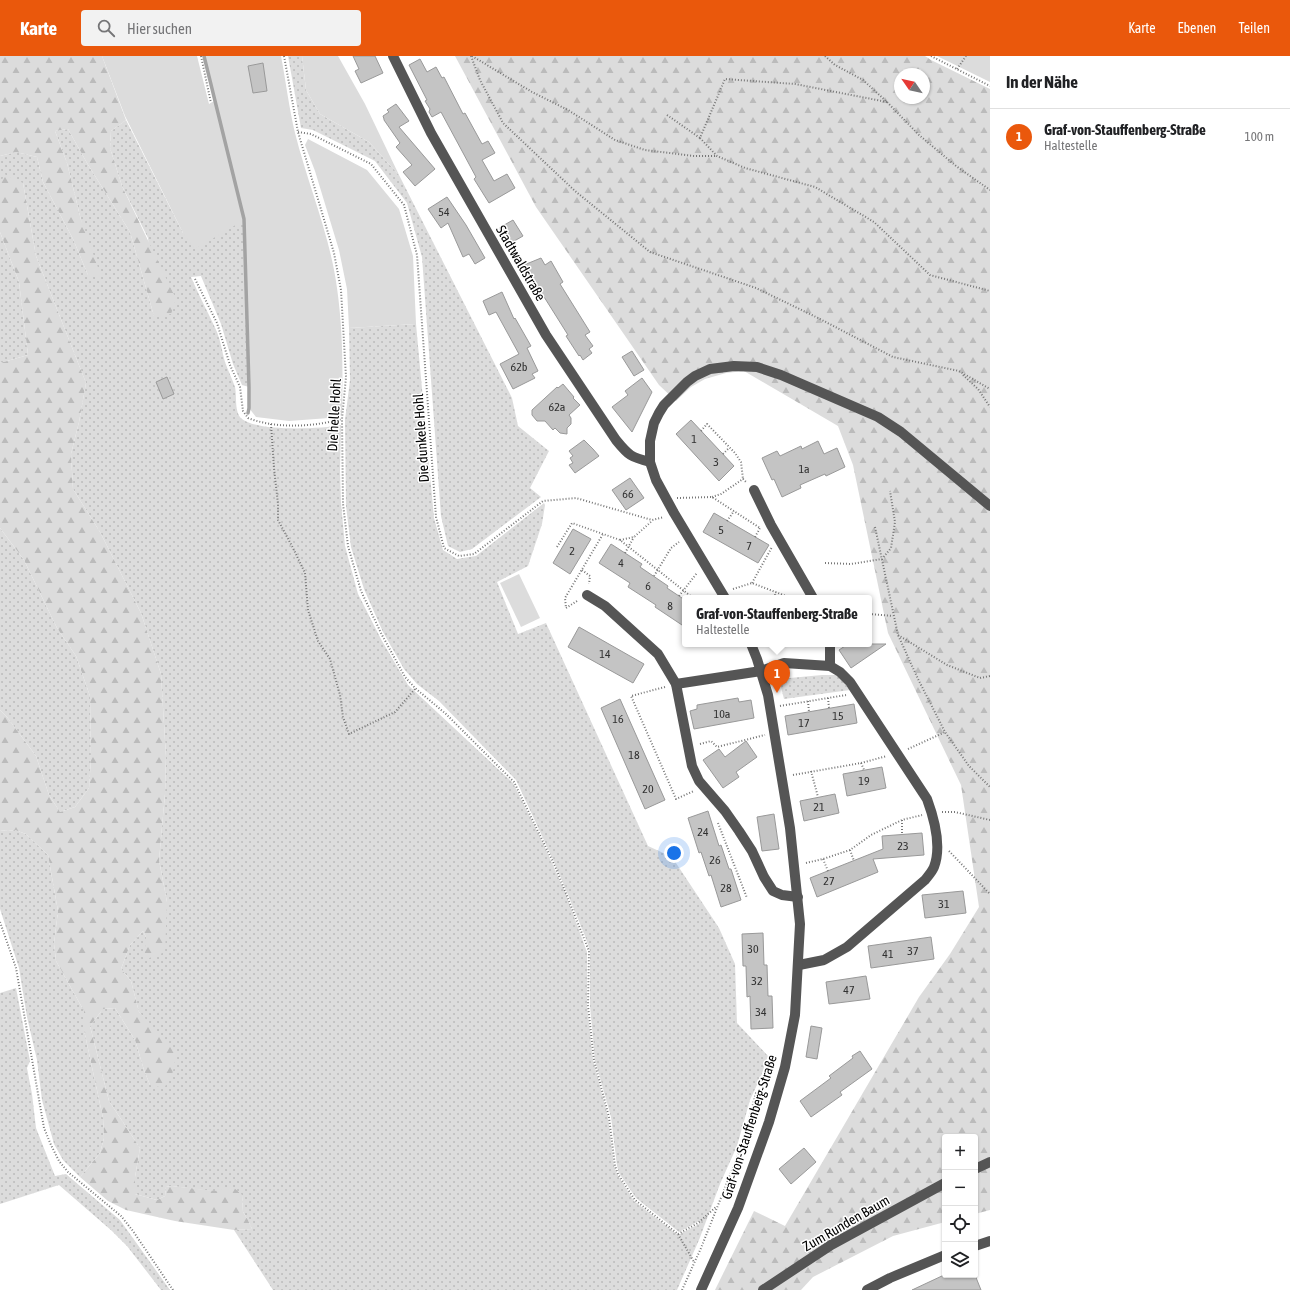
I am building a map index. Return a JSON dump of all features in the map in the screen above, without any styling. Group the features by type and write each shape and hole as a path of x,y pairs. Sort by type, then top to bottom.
{"street":[{"name":"Stadtwaldstraße","path":"393,56 430,133 546,335 616,440 626,452 634,458 650,462"},
{"path":"724,595 674,513 656,480 650,462 650,441 656,418 664,405 680,388 695,376 710,369 746,366 757,367 781,375 878,417 901,432 990,506"},
{"path":"754,490 778,537 811,595"},
{"path":"587,595 605,606 658,654 676,684 692,766 699,781 725,811 752,851 764,877 773,891 782,895 798,897"},
{"name":"Graf-von-Stauffenberg-Straße","path":"701,1290 738,1208 783,1074 795,1015 799,966 800,924 790,828 770,708 761,671 752,647"},
{"path":"830,647 830,666"},
{"path":"676,684 761,671 784,663 830,666 840,672 858,693 898,753 926,799 932,813 937,839 934,866 925,880 847,947 824,960 799,966"},
{"path":"978,1167 990,1162"},
{"name":"Zum Runden Baum","path":"763,1290 831,1245 942,1185"},
{"path":"978,1245 990,1241"},
{"path":"867,1290 890,1278 942,1256"}],"path":[{"path":"201,56 211,103"},
{"name":"Die helle Hohl","path":"284,56 298,132 334,253 341,290 346,377 342,419 343,504 348,546 361,591 400,668 415,688 436,704 514,782 555,866 589,951 588,1006 594,1060 609,1117 618,1174 635,1200 678,1234"},
{"path":"472,56 532,92 568,110 614,140 645,150 694,156 717,156 745,168 815,187 874,222 930,275 990,291"},
{"path":"472,56 480,80 503,122 575,191 650,252 756,288 893,357 959,371 990,389"},
{"path":"825,56 835,65 863,80 919,135 956,166 990,190"},
{"path":"931,56 990,86"},
{"path":"957,69 966,56"},
{"path":"700,138 725,79 796,84 887,102"},
{"path":"667,115 700,138 717,156"},
{"name":"Die dunkele Hohl","path":"298,132 311,134 371,164 404,205 417,255 436,517 444,548 459,556 474,554 543,501 576,498 652,520"},
{"path":"194,279 217,323 230,365 240,387 243,411 248,418 271,424 308,426 342,419"},
{"path":"959,371 978,389 990,407"},
{"path":"271,424 278,520 305,573 308,610 318,641 330,659 340,695 343,717 349,734 395,712 415,688"},
{"path":"701,431 707,424 729,448 741,462 743,479 754,490"},
{"path":"723,454 729,448"},
{"path":"666,498 712,497 721,494 743,479"},
{"path":"825,563 851,564 882,559 891,548 895,522 890,491"},
{"path":"712,497 768,533 778,537 752,583 724,595"},
{"path":"727,521 734,511"},
{"path":"626,553 634,537 652,520 674,513"},
{"path":"557,547 572,523 620,540 689,595"},
{"path":"875,527 898,635 945,732 969,766 990,787"},
{"path":"755,537 760,528"},
{"path":"582,570 590,576 587,595 566,608 565,598 603,534"},
{"path":"654,576 671,548 687,536"},
{"path":"620,540 634,537"},
{"path":"679,596 700,570 706,566"},
{"path":"752,583 784,595"},
{"path":"872,614 893,616"},
{"path":"898,635 947,664 980,678 990,676"},
{"path":"663,687 631,696 676,798 696,790"},
{"path":"770,708 858,693"},
{"path":"828,698 829,708"},
{"path":"808,702 809,712"},
{"path":"689,747 711,741 717,747 774,732"},
{"path":"795,775 861,763 898,753 945,732"},
{"path":"861,763 864,770"},
{"path":"811,771 818,797"},
{"path":"725,811 715,813 747,898"},
{"path":"806,863 850,850 870,835 902,820 932,813 955,812 990,820"},
{"path":"902,820 902,834"},
{"path":"937,839 990,894"},
{"path":"850,850 854,861"},
{"path":"823,859 828,871"},
{"path":"0,922 16,968 44,1128 51,1145 59,1161 68,1172 121,1216 173,1290"},
{"path":"682,1290 701,1248 742,1145 756,1093 783,1074"},
{"path":"694,1262 678,1234 698,1223 717,1206"}],"green space":[{"path":"0,56 102,56 126,120 111,131 110,148 122,186 176,299 171,314 154,316 130,232 87,163 68,129 55,131 67,163 81,220 101,276 88,275 73,239 43,182 37,157 16,152 0,156"},
{"path":"102,56 197,56 209,104 214,101 204,56 281,56 295,133 324,229 334,268 339,304 341,336 342,415 329,418 289,421 256,417 249,408 244,220 195,249 183,233 125,116"},
{"path":"288,56 302,56 306,90 320,114 369,142 399,175 512,398 518,426 549,451 530,488 541,497 472,549 460,552 448,546 441,516 422,257 407,203 375,161 313,130 301,128"},
{"path":"302,56 338,56 365,104 399,175 369,142 320,114 306,90"},
{"path":"455,56 925,56 990,89 990,1210 978,1213 978,1134 942,1134 942,1223 893,1236 813,1277 801,1290 715,1290 754,1211 785,1226 919,997 950,954 979,907 961,785 888,633 853,465 838,426 744,371 726,373 705,379 691,387 676,401 659,385 536,207"},
{"path":"937,56 990,56 990,82"},
{"path":"126,120 183,233 244,219 249,387 242,385 233,364 221,324 201,276 191,277 218,336 225,362 235,387 236,404 239,416 250,423 275,428 319,428 341,425 341,503 345,546 358,594 382,641 408,685 513,783 543,843 565,892 587,952 587,1007 593,1060 608,1117 614,1166 617,1174 634,1201 678,1235 699,1224 699,1221 679,1232 636,1198 619,1173 611,1117 595,1060 590,1006 590,951 556,866 516,780 439,701 417,684 404,669 383,632 364,589 351,547 346,506 345,420 350,380 349,328 416,324 434,518 443,550 457,559 476,556 544,503 545,505 542,524 528,566 497,582 518,634 546,623 648,846 672,857 719,928 735,964 737,1023 768,1056 750,1100 737,1146 677,1290 273,1290 234,1230 252,1229 243,1212 242,1195 172,1186 166,1187 165,1196 157,1200 135,1194 135,1177 140,1148 109,1101 90,1026 103,1009 115,1008 135,1040 150,1085 152,1027 139,1012 131,981 121,969 130,945 143,931 146,937 167,902 159,860 165,794 166,757 161,674 141,613 100,532 73,489 71,454 79,422 86,383 36,256 23,183 0,187 0,156 16,152 37,157 43,182 73,239 88,275 81,220 67,163 55,131 68,129 87,163 130,232 154,316 148,238 122,186 110,148 111,131"},
{"path":"308,139 367,170 399,209 413,256 416,324 349,328 347,289 339,250 315,171 305,145"},
{"path":"4,174 23,183 36,256 86,383 79,422 71,454 73,489 100,532 141,613 161,674 166,757 165,794 159,860 167,902 165,952 144,960 146,937 143,931 130,945 121,969 131,981 139,1012 177,1052 172,1075 164,1088 150,1085 135,1040 115,1008 103,1009 90,1026 109,1101 140,1148 135,1177 135,1194 157,1200 165,1196 166,1187 172,1186 215,1191 232,1186 242,1195 243,1212 252,1229 234,1230 175,1221 126,1210 108,1201 80,1177 100,1153 104,1138 103,1118 84,1030 84,1011 56,961 54,944 58,911 48,855 26,834 15,830 0,830 0,710 36,756 49,795 60,812 75,807 89,788 91,759 90,696 76,656 57,628 24,560 0,528 0,363 28,355 19,282 0,232 0,187"},
{"path":"0,232 19,282 28,355 0,363"},
{"path":"0,528 24,560 57,628 76,656 90,696 91,759 89,788 75,807 60,812 49,795 36,756 0,710"},
{"path":"519,574 540,618 521,627 500,583"},
{"path":"837,675 850,690 784,699 779,679"},
{"path":"0,830 15,830 26,834 48,855 58,911 54,944 56,961 84,1011 84,1030 103,1118 104,1138 100,1153 80,1177 63,1160 54,1144 42,1100 37,1060 27,1017 19,968 0,909"},
{"path":"16,988 30,1061 27,1068 36,1128 55,1176 66,1174 120,1220 170,1290 161,1290 127,1246 59,1185 0,1204 0,993"}],"building":[{"path":"353,56 375,56 383,73 361,83 355,71 359,69"},
{"path":"420,59 427,72 436,67 442,78 444,77 463,114 465,113 482,144 488,141 495,153 482,160 494,181 507,174 515,188 489,203 474,179 476,177 441,112 432,117 429,112 430,109 425,101 427,100 409,65"},
{"path":"263,63 267,91 253,93 248,66"},
{"path":"396,104 409,121 399,127 435,169 415,186 403,172 412,165 396,147 400,143 384,120 383,116 389,112 387,110"},
{"path":"447,197 466,225 485,258 475,264 469,254 463,257 448,223 441,228 428,209"},
{"path":"513,220 523,236 509,244 499,228"},
{"path":"541,258 545,265 551,261 563,282 560,284 590,332 585,335 593,346 589,349 592,353 583,360 566,336 568,335 524,265"},
{"path":"502,292 514,319 515,318 531,346 527,348 538,371 532,374 535,378 513,389 500,364 519,354 496,312 489,315 483,301"},
{"path":"632,351 644,370 634,376 622,357"},
{"path":"167,377 174,394 163,399 156,382"},
{"path":"642,378 652,392 632,432 612,407 628,395 625,391"},
{"path":"563,384 580,405 569,415 571,418 571,424 567,428 567,434 560,433 555,428 553,430 545,421 537,421 532,415 532,410 557,387 558,388"},
{"path":"691,420 734,466 719,481 676,434"},
{"path":"584,440 599,456 575,473 569,465 573,463 570,458 573,456 569,451"},
{"path":"818,441 824,454 837,448 845,467 826,476 825,474 800,485 801,488 782,497 762,458 777,451 780,456 801,446 802,449"},
{"path":"630,478 644,498 626,510 612,490"},
{"path":"714,513 769,545 758,563 703,532"},
{"path":"573,529 591,539 570,574 553,563"},
{"path":"611,544 642,564 640,567 668,586 667,588 682,598 682,625 655,607 656,605 628,587 630,583 599,563"},
{"path":"579,627 644,664 633,683 568,647"},
{"path":"872,644 886,644 851,668 839,650 844,647 872,647"},
{"path":"738,698 739,702 751,700 754,718 694,729 690,711 697,709 697,705"},
{"path":"620,699 665,800 645,809 601,708"},
{"path":"854,704 857,723 788,735 785,716"},
{"path":"746,741 757,757 736,772 739,777 723,788 703,760 719,749 725,757"},
{"path":"882,767 886,788 847,796 843,774"},
{"path":"835,794 839,813 804,821 800,801"},
{"path":"708,811 719,846 721,845 729,869 731,869 741,900 721,907 711,875 709,876 701,852 699,853 688,818"},
{"path":"774,814 779,849 762,851 757,817"},
{"path":"922,833 924,855 873,859 878,872 817,897 810,878 883,849 882,836"},
{"path":"963,891 966,913 925,918 922,895"},
{"path":"763,933 764,965 767,965 768,996 772,996 773,1028 751,1029 750,996 747,997 746,966 743,966 742,934"},
{"path":"931,937 934,959 871,968 868,946"},
{"path":"866,976 870,999 829,1004 826,982"},
{"path":"811,1026 822,1028 817,1059 806,1057"},
{"path":"860,1051 872,1069 840,1092 842,1095 811,1117 800,1101 831,1078 829,1076"},
{"path":"804,1148 816,1162 791,1184 779,1169"},
{"path":"942,1276 942,1278 976,1278 981,1290 912,1290"}],"waterway":[{"path":"204,56 244,219 249,387 248,413"}],"place":[{"name":"Graf-von-Stauffenberg-Straße","path":"777,693"}]}
